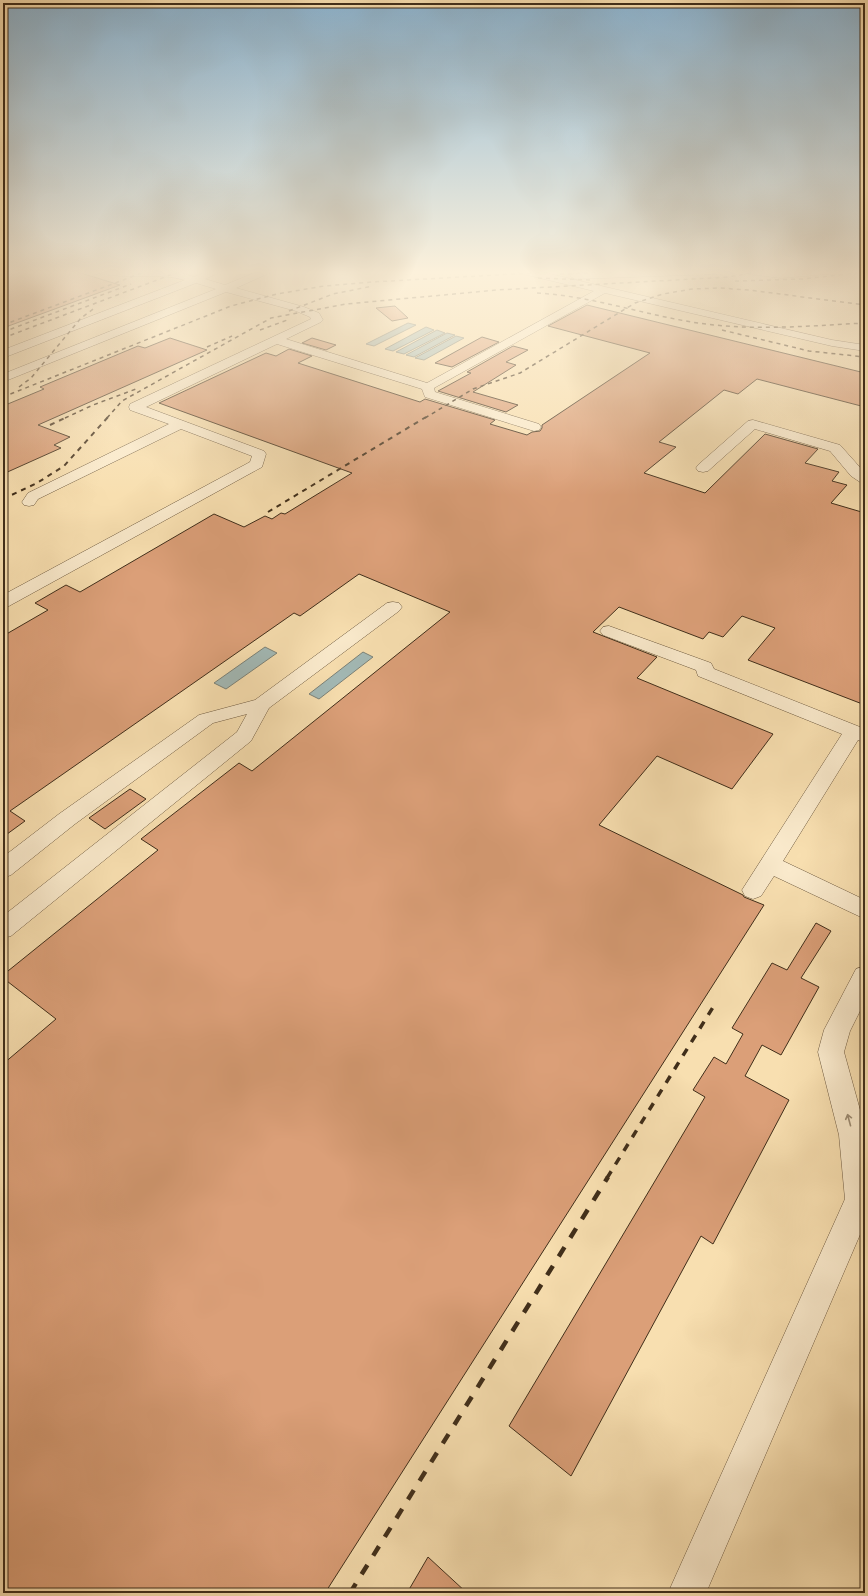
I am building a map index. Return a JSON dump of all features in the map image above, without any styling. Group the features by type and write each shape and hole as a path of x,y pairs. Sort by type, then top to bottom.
{"lane":[{"path":"3,354 25,345"},
{"path":"3,378 84,345"},
{"path":"3,602 257,464 259,454 135,407 264,345"},
{"path":"294,345 428,387 502,345"},
{"path":"848,345 865,348"},
{"path":"428,387 429,394 534,427"},
{"path":"28,502 33,496 180,424"},
{"path":"703,468 753,424 835,448 841,452 855,473 865,479"},
{"path":"3,869 67,819 206,718 262,704 393,607"},
{"path":"609,631 705,667 705,672 859,734 753,890"},
{"path":"3,928 244,736 262,704"},
{"path":"770,864 865,910"},
{"path":"687,1593 863,1197 853,1135 831,1052 837,1030 865,976"}],"water":[{"path":"392,345 404,345 393,351 385,349"},
{"path":"408,345 421,345 404,354 396,352"},
{"path":"424,345 435,345 414,357 406,355"},
{"path":"438,345 450,345 424,360 415,358"},
{"path":"265,647 277,653 226,689 214,683"},
{"path":"363,652 373,657 319,699 309,694"}],"building":[{"path":"151,345 193,345 207,350 38,425 70,437 54,445 61,448 3,474 3,406 44,389 40,387 138,346 145,348"},
{"path":"311,345 335,345 326,350"},
{"path":"467,345 492,345 452,367 435,363"},
{"path":"622,345 752,345 865,373 865,407 757,379 738,394 724,390 659,442 676,447 644,473 705,493 765,434 818,449 805,463 839,472 832,481 847,485 831,503 865,513 865,705 748,660 775,628 742,616 723,637 709,632 703,639 619,607 593,632 657,657 637,678 773,734 732,789 657,756 599,825 743,895 744,897 764,905 325,1593 3,1593 3,1064 56,1019 3,978 3,975 158,850 141,839 239,763 252,771 450,612 359,574 300,616 294,613 10,811 25,821 3,837 3,636 48,610 35,603 66,585 80,592 214,514 244,527 265,516 272,519 281,513 285,514 352,473 159,403 266,353 276,356 289,349 312,356 298,363 420,402 425,399 495,420 490,424 527,435 532,432 540,431 542,425 650,353"},
{"path":"513,346 528,350 506,362 516,365 473,392 518,405 506,412 438,391 471,373 467,372"},
{"path":"130,789 146,799 105,829 89,818"},
{"path":"816,923 831,931 801,978 819,987 781,1055 762,1045 745,1076 789,1100 713,1244 701,1236 571,1476 509,1426 705,1097 693,1090 714,1057 726,1064 743,1034 732,1028 772,963 787,970"},
{"path":"428,1557 467,1593 407,1593"}],"railway":[{"path":"19,387 31,378 58,345"},
{"path":"3,397 132,345"},
{"path":"107,418 122,401 222,345"},
{"path":"425,418 473,389 520,373 565,345"},
{"path":"786,345 809,351 865,357"},
{"path":"65,418 93,405 136,389"},
{"path":"50,425 67,417"},
{"path":"3,499 37,483 64,466 108,417"},
{"path":"268,512 426,417"},
{"path":"607,1178 715,1004"},
{"path":"350,1593 608,1177"}]}
